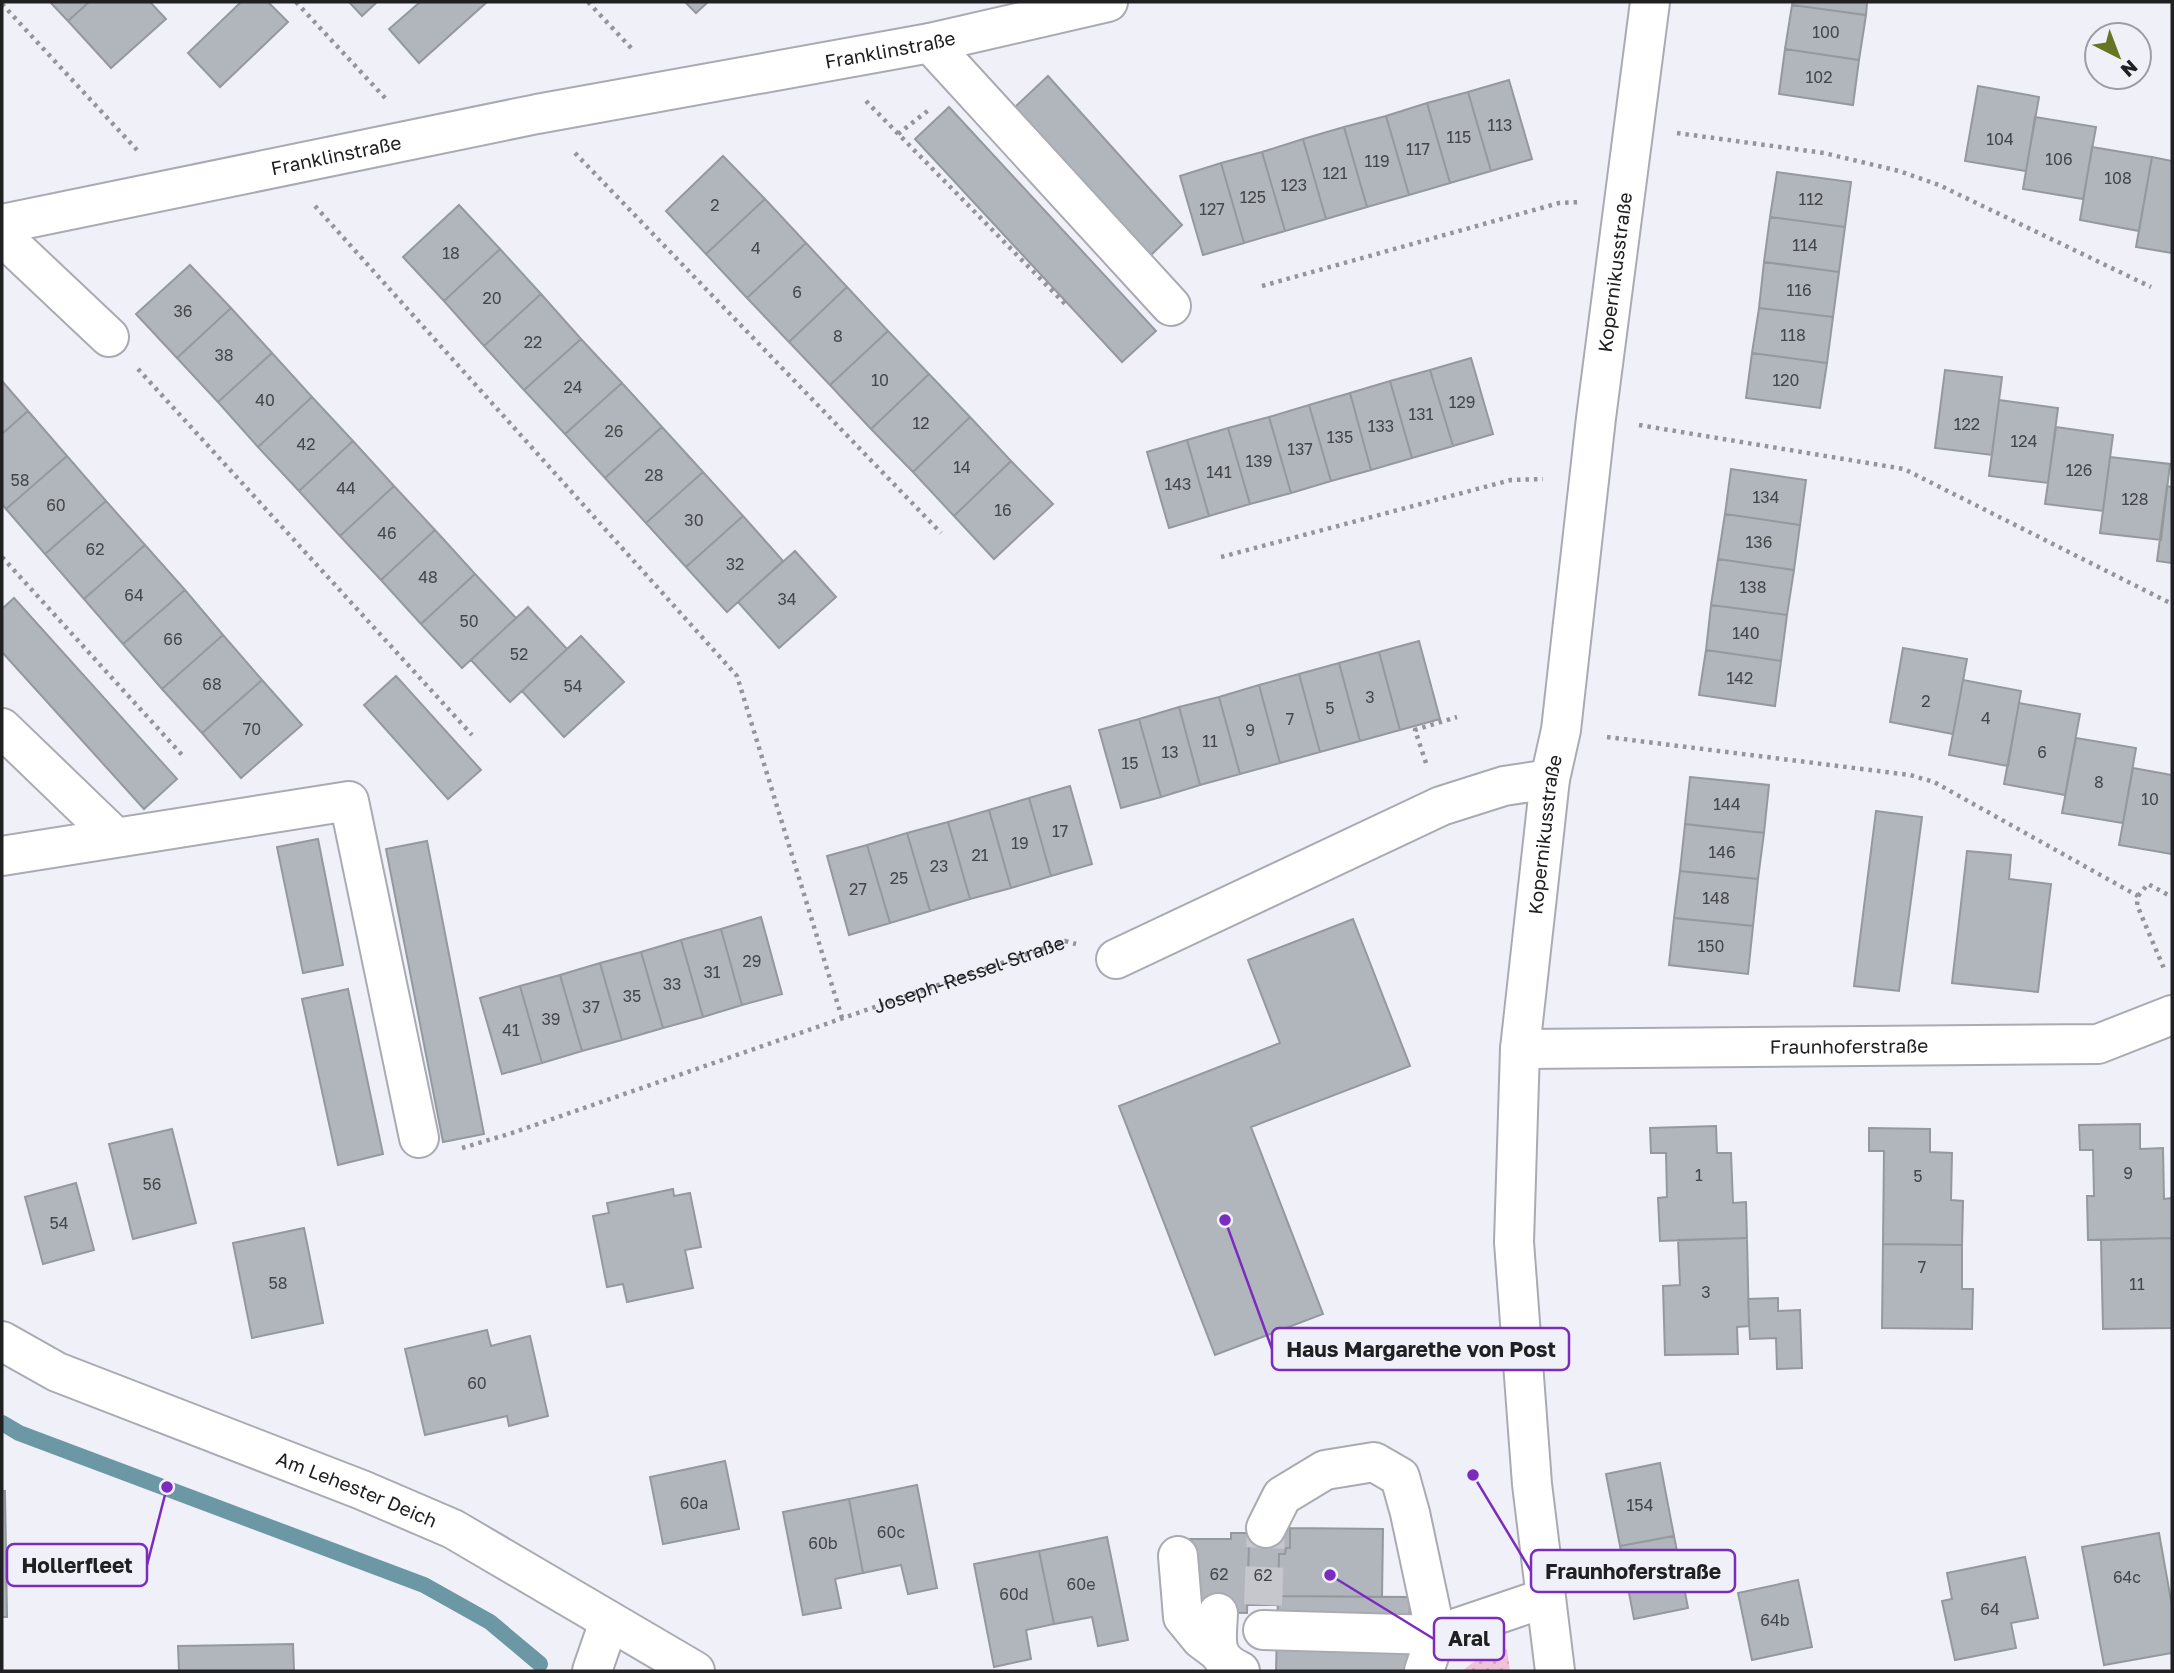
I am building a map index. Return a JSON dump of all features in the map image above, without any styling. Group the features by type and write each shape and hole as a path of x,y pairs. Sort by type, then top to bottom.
{"street":[{"name":"Franklinstraße","path":"2,224 537,114 930,43 1108,2"},
{"name":"Kopernikusstraße","path":"1555,1671 1531,1484 1514,1242 1520,1049 1550,779 1561,730 1596,418 1650,2"},
{"path":"930,43 1171,306"},
{"path":"2,236 109,337"},
{"path":"2,728 115,837"},
{"path":"1116,959 1441,806 1504,786 1550,779"},
{"path":"2,856 349,801 419,1138"},
{"name":"Fraunhoferstraße","path":"1520,1049 2098,1044 2172,1015"},
{"name":"Am Lehester Deich","path":"2,1341 57,1372 362,1490 453,1529 695,1671"},
{"path":"1266,1528 1282,1496 1325,1470 1374,1462 1400,1477 1436,1635 1424,1671"},
{"path":"1178,1556 1183,1617 1201,1639 1229,1661"},
{"path":"1263,1671 1263,1618 1436,1635 1545,1598"},
{"path":"1218,1613 1229,1661"},
{"path":"592,1671 609,1622"}],"path":[{"path":"296,2 422,138"},
{"path":"588,2 672,91"},
{"path":"2,4 173,189"},
{"path":"828,61 1066,305"},
{"path":"537,114 941,533"},
{"path":"1635,127 1824,153 1899,171 1939,185 2151,288"},
{"path":"280,167 737,676 842,1018"},
{"path":"1262,286 1559,204 1626,199"},
{"path":"109,337 472,735"},
{"path":"1596,418 1904,469 2172,604"},
{"path":"1221,557 1511,480 1590,478"},
{"path":"2,557 183,756"},
{"path":"1415,730 1457,717"},
{"path":"1561,730 1670,747 1910,775 1934,782 2138,896"},
{"path":"2167,975 2137,905 2138,896 2148,884 2172,897"},
{"name":"Joseph-Ressel-Straße","path":"419,1138 434,1156 512,1133 1065,941 1116,959"}],"shaded area":[{"path":"1507,1649 1510,1671 1462,1671 1485,1653"}],"building":[{"path":"50,2 89,2 68,21"},
{"path":"89,2 150,2 166,19 111,68 68,21"},
{"path":"241,2 268,2 288,22 220,87 188,53"},
{"path":"349,2 377,2 362,16"},
{"path":"420,2 487,2 419,63 389,29"},
{"path":"685,2 708,2 696,13"},
{"path":"1793,2 1867,2 1866,15 1792,5"},
{"path":"1792,5 1866,15 1859,60 1785,49"},
{"path":"1785,49 1859,60 1853,105 1779,94"},
{"path":"1048,76 1182,225 1150,256 1015,107"},
{"path":"1509,80 1532,159 1491,171 1468,92"},
{"path":"1978,86 2039,97 2026,171 1965,161"},
{"path":"1468,92 1491,171 1450,183 1427,103"},
{"path":"1427,103 1450,183 1409,195 1386,116"},
{"path":"949,107 1156,331 1122,362 915,139"},
{"path":"1386,116 1409,195 1367,207 1344,127"},
{"path":"2035,117 2096,127 2083,199 2023,189"},
{"path":"1344,127 1367,207 1326,219 1303,139"},
{"path":"1303,139 1326,219 1285,231 1262,152"},
{"path":"2092,147 2152,157 2139,231 2080,220"},
{"path":"1262,152 1285,231 1244,243 1221,163"},
{"path":"723,156 765,199 706,254 666,211"},
{"path":"2152,157 2172,161 2172,253 2136,247"},
{"path":"1221,163 1244,243 1203,255 1180,176"},
{"path":"1777,172 1851,182 1845,227 1770,217"},
{"path":"765,199 806,243 747,298 706,254"},
{"path":"459,205 500,249 444,301 403,257"},
{"path":"1770,217 1845,227 1839,272 1764,262"},
{"path":"806,243 847,287 789,342 747,298"},
{"path":"500,249 541,294 484,346 444,301"},
{"path":"1764,262 1839,272 1833,317 1759,308"},
{"path":"190,265 231,308 177,358 136,314"},
{"path":"847,287 888,331 830,385 789,342"},
{"path":"541,294 581,339 524,390 484,346"},
{"path":"231,308 272,353 218,402 177,358"},
{"path":"1759,308 1833,317 1827,363 1752,353"},
{"path":"888,331 929,374 871,429 830,385"},
{"path":"581,339 622,383 565,434 524,390"},
{"path":"272,353 312,397 258,447 218,402"},
{"path":"1752,353 1827,363 1820,408 1746,398"},
{"path":"1471,358 1493,434 1453,446 1430,370"},
{"path":"1430,370 1453,446 1412,458 1390,381"},
{"path":"1945,370 2002,377 1992,455 1935,448"},
{"path":"929,374 970,417 913,472 871,429"},
{"path":"2,381 28,411 2,434"},
{"path":"1390,381 1412,458 1371,470 1350,393"},
{"path":"622,383 662,427 605,478 565,434"},
{"path":"1350,393 1371,470 1331,481 1309,405"},
{"path":"312,397 353,441 299,491 258,447"},
{"path":"1999,400 2058,408 2048,483 1989,476"},
{"path":"1309,405 1331,481 1291,493 1269,417"},
{"path":"28,411 67,456 6,509 2,504 2,434"},
{"path":"970,417 1011,461 954,516 913,472"},
{"path":"1269,417 1291,493 1250,504 1228,428"},
{"path":"662,427 703,472 646,523 605,478"},
{"path":"2056,427 2113,435 2103,511 2045,504"},
{"path":"1228,428 1250,504 1209,516 1187,440"},
{"path":"1187,440 1209,516 1169,528 1147,452"},
{"path":"353,441 394,486 340,536 299,491"},
{"path":"67,456 106,501 45,554 6,509"},
{"path":"2110,457 2170,464 2161,540 2100,533"},
{"path":"1011,461 1053,504 994,559 954,516"},
{"path":"1731,469 1806,480 1800,525 1725,514"},
{"path":"703,472 743,516 686,567 646,523"},
{"path":"394,486 435,530 381,580 340,536"},
{"path":"2167,486 2172,487 2172,563 2157,561"},
{"path":"106,501 145,545 84,599 45,554"},
{"path":"1725,514 1800,525 1794,570 1718,559"},
{"path":"743,516 783,561 727,612 686,567"},
{"path":"435,530 475,574 421,624 381,580"},
{"path":"145,545 185,590 123,644 84,599"},
{"path":"795,551 836,597 779,648 738,602"},
{"path":"1718,559 1794,570 1787,615 1711,605"},
{"path":"475,574 516,618 462,668 421,624"},
{"path":"185,590 223,635 162,689 123,644"},
{"path":"14,598 177,779 144,809 2,652 2,609"},
{"path":"1711,605 1787,615 1781,661 1706,650"},
{"path":"528,607 567,649 510,702 471,660"},
{"path":"223,635 262,680 202,733 162,689"},
{"path":"581,636 624,682 564,737 522,691"},
{"path":"1419,641 1440,719 1400,730 1379,652"},
{"path":"1903,648 1967,659 1953,734 1890,722"},
{"path":"1706,650 1781,661 1775,706 1699,695"},
{"path":"1379,652 1400,730 1360,741 1339,663"},
{"path":"1339,663 1360,741 1320,752 1299,674"},
{"path":"1299,674 1320,752 1280,763 1259,685"},
{"path":"396,676 481,770 448,799 364,705"},
{"path":"262,680 302,725 241,778 202,733"},
{"path":"1963,680 2021,691 2008,766 1949,755"},
{"path":"1259,685 1280,763 1240,774 1219,697"},
{"path":"1219,697 1240,774 1200,785 1179,707"},
{"path":"2019,703 2080,714 2065,795 2004,784"},
{"path":"1179,707 1200,785 1161,797 1139,719"},
{"path":"1139,719 1161,797 1121,808 1099,730"},
{"path":"2076,738 2136,748 2123,823 2062,813"},
{"path":"2133,768 2172,775 2172,854 2119,845"},
{"path":"1690,777 1769,785 1764,833 1685,824"},
{"path":"1070,786 1092,864 1051,876 1029,798"},
{"path":"1029,798 1051,876 1011,888 989,810"},
{"path":"989,810 1011,888 970,899 948,822"},
{"path":"1876,811 1922,817 1899,991 1854,986"},
{"path":"948,822 970,899 930,911 907,833"},
{"path":"1685,824 1764,833 1758,879 1680,871"},
{"path":"907,833 930,911 890,923 867,845"},
{"path":"318,839 343,965 303,973 277,847"},
{"path":"427,841 484,1134 443,1142 386,849"},
{"path":"867,845 890,923 849,935 827,856"},
{"path":"1967,851 2011,855 2009,879 2051,884 2038,992 1952,983"},
{"path":"1680,871 1758,879 1753,926 1674,918"},
{"path":"761,917 782,994 742,1005 721,929"},
{"path":"1674,918 1753,926 1748,974 1669,965"},
{"path":"1353,919 1410,1066 1251,1127 1323,1314 1215,1355 1119,1106 1280,1043 1248,960"},
{"path":"721,929 742,1005 703,1017 681,940"},
{"path":"681,940 703,1017 663,1028 641,952"},
{"path":"641,952 663,1028 622,1040 600,963"},
{"path":"600,963 622,1040 582,1051 560,975"},
{"path":"560,975 582,1051 542,1063 520,986"},
{"path":"520,986 542,1063 502,1074 480,998"},
{"path":"348,989 383,1154 338,1165 302,999"},
{"path":"2140,1124 2140,1149 2163,1148 2164,1199 2172,1198 2172,1238 2088,1240 2087,1196 2094,1196 2093,1150 2080,1150 2079,1125"},
{"path":"1716,1126 1717,1153 1731,1153 1733,1203 1746,1202 1747,1238 1660,1241 1658,1198 1667,1197 1666,1153 1651,1153 1650,1128"},
{"path":"1869,1128 1930,1129 1930,1152 1952,1153 1951,1200 1963,1201 1962,1245 1883,1244 1884,1151 1869,1151"},
{"path":"172,1129 196,1223 133,1239 109,1144"},
{"path":"76,1183 94,1250 43,1264 25,1197"},
{"path":"673,1189 674,1196 690,1193 701,1247 685,1250 693,1288 627,1302 623,1284 607,1287 593,1216 609,1213 607,1203"},
{"path":"304,1228 323,1323 252,1338 233,1243"},
{"path":"1747,1238 1749,1326 1737,1327 1738,1354 1665,1355 1663,1286 1680,1285 1678,1240"},
{"path":"2172,1238 2172,1328 2103,1329 2101,1240"},
{"path":"1883,1244 1962,1245 1962,1289 1973,1289 1972,1329 1882,1328"},
{"path":"1778,1298 1778,1311 1800,1310 1802,1368 1777,1369 1776,1338 1750,1339 1748,1299"},
{"path":"487,1330 491,1346 530,1336 548,1416 509,1426 507,1416 425,1435 405,1349"},
{"path":"725,1461 739,1529 663,1544 650,1477"},
{"path":"1660,1463 1674,1536 1620,1546 1606,1474"},
{"path":"917,1485 937,1588 908,1594 901,1565 863,1573 849,1499"},
{"path":"2,1491 5,1491 7,1617 2,1617"},
{"path":"849,1499 863,1573 835,1579 841,1608 803,1615 783,1512"},
{"path":"1254,1527 1290,1528 1290,1548 1286,1548 1285,1554 1279,1554 1278,1605 1247,1605 1249,1543 1253,1542"},
{"path":"1254,1527 1253,1542 1249,1543 1247,1613 1192,1612 1189,1539 1231,1539 1231,1533 1250,1533"},
{"path":"1290,1528 1383,1529 1382,1597 1278,1596 1279,1554 1285,1554 1286,1548 1290,1548"},
{"path":"2159,1533 2172,1606 2172,1653 2104,1665 2082,1547"},
{"path":"1674,1536 1688,1608 1634,1619 1620,1546"},
{"path":"1107,1537 1128,1640 1098,1646 1092,1617 1054,1624 1039,1551"},
{"path":"1039,1551 1054,1624 1026,1630 1031,1659 994,1667 974,1564"},
{"path":"2025,1557 2038,1618 2011,1623 2016,1648 1955,1660 1942,1601 1952,1599 1947,1573"},
{"path":"1798,1580 1812,1647 1752,1660 1738,1593"},
{"path":"1278,1596 1410,1597 1408,1671 1276,1671"},
{"path":"293,1644 294,1671 179,1671 178,1646"}],"waterway":[{"path":"2,1423 19,1433 424,1585 490,1622 540,1664"}],"tunnel":[{"path":"1263,1605 1266,1528"}],"place":[{"name":"Haus Margarethe von Post","path":"1225,1220"},
{"name":"Fraunhoferstraße","path":"1473,1475"},
{"name":"Hollerfleet","path":"167,1487"},
{"name":"Aral","path":"1330,1575"}]}
